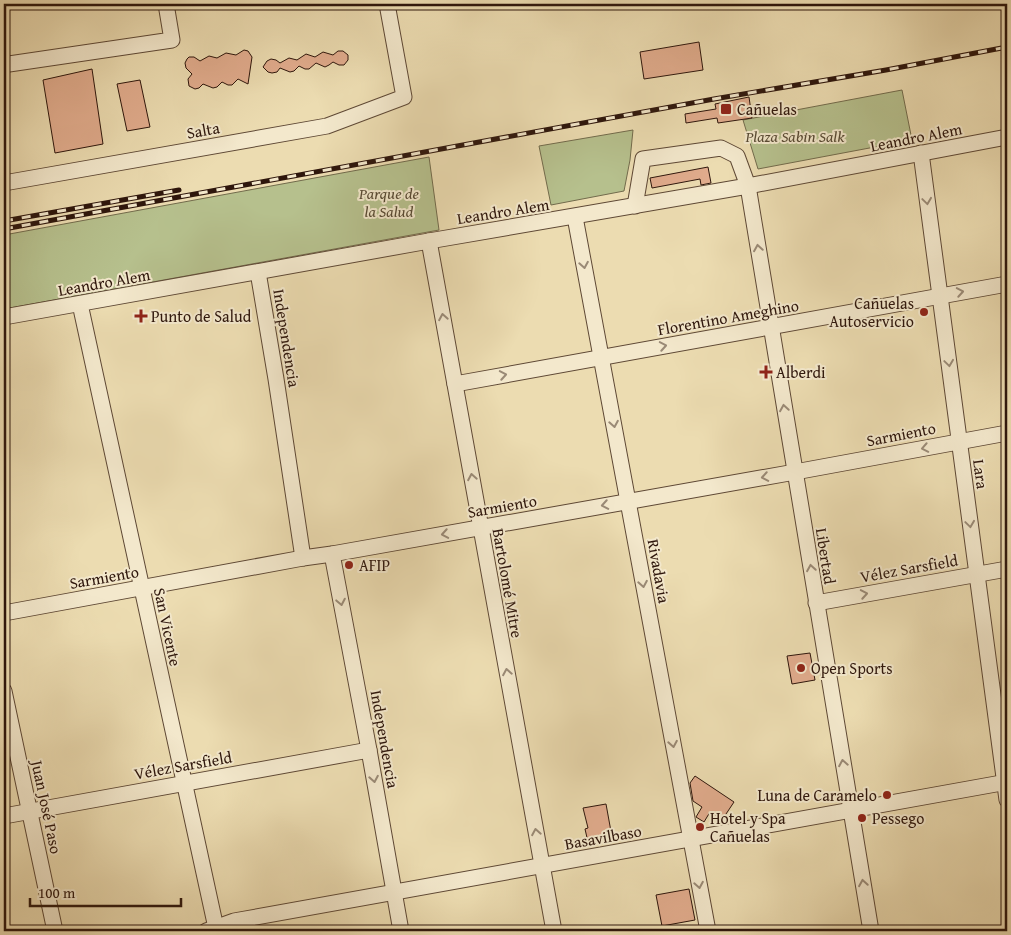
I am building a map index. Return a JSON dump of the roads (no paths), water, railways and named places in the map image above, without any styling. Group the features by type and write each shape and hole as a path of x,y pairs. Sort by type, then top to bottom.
{"street":[{"path":"9,64 172,40 166,4"},
{"name":"Salta","path":"4,183 327,126 404,97 387,4"},
{"name":"Leandro Alem","path":"4,317 429,241 576,217 1007,138"},
{"name":"Libertad","path":"636,206 643,159 721,148 737,156 748,186 871,931"},
{"name":"Lara","path":"921,153 1007,800"},
{"name":"Rivadavia","path":"576,217 708,931"},
{"name":"Bartolomé Mitre","path":"429,241 554,931"},
{"name":"Independencia","path":"258,272 303,558"},
{"name":"Florentino Ameghino","path":"455,384 1007,284"},
{"name":"San Vicente","path":"80,304 184,783 211,930"},
{"name":"Sarmiento","path":"4,614 303,558 795,472 1007,432"},
{"name":"Independencia","path":"332,554 370,750 401,931"},
{"name":"Vélez Sarsfield","path":"816,603 1007,569"},
{"name":"Juan José Paso","path":"4,691 55,931"},
{"name":"Vélez Sarsfield","path":"4,816 370,750"},
{"name":"Basavilbaso","path":"211,930 394,893 1006,782"}],"railway":[{"path":"4,229 1007,47"},
{"path":"4,221 179,190"}],"place":[{"name":"Cañuelas","path":"726,109"},
{"name":"Cañuelas Autoservicio","path":"924,312"},
{"name":"Punto de Salud","path":"141,316"},
{"name":"Alberdi","path":"766,372"},
{"name":"AFIP","path":"349,565"},
{"name":"Open Sports","path":"801,668"},
{"name":"Luna de Caramelo","path":"887,795"},
{"name":"Pessego","path":"862,818"},
{"name":"Hotel y Spa Cañuelas","path":"700,827"}],"park label":[{"name":"Plaza Sabin Salk","path":"795,136"},
{"name":"Parque de la Salud","path":"389,202"}]}
